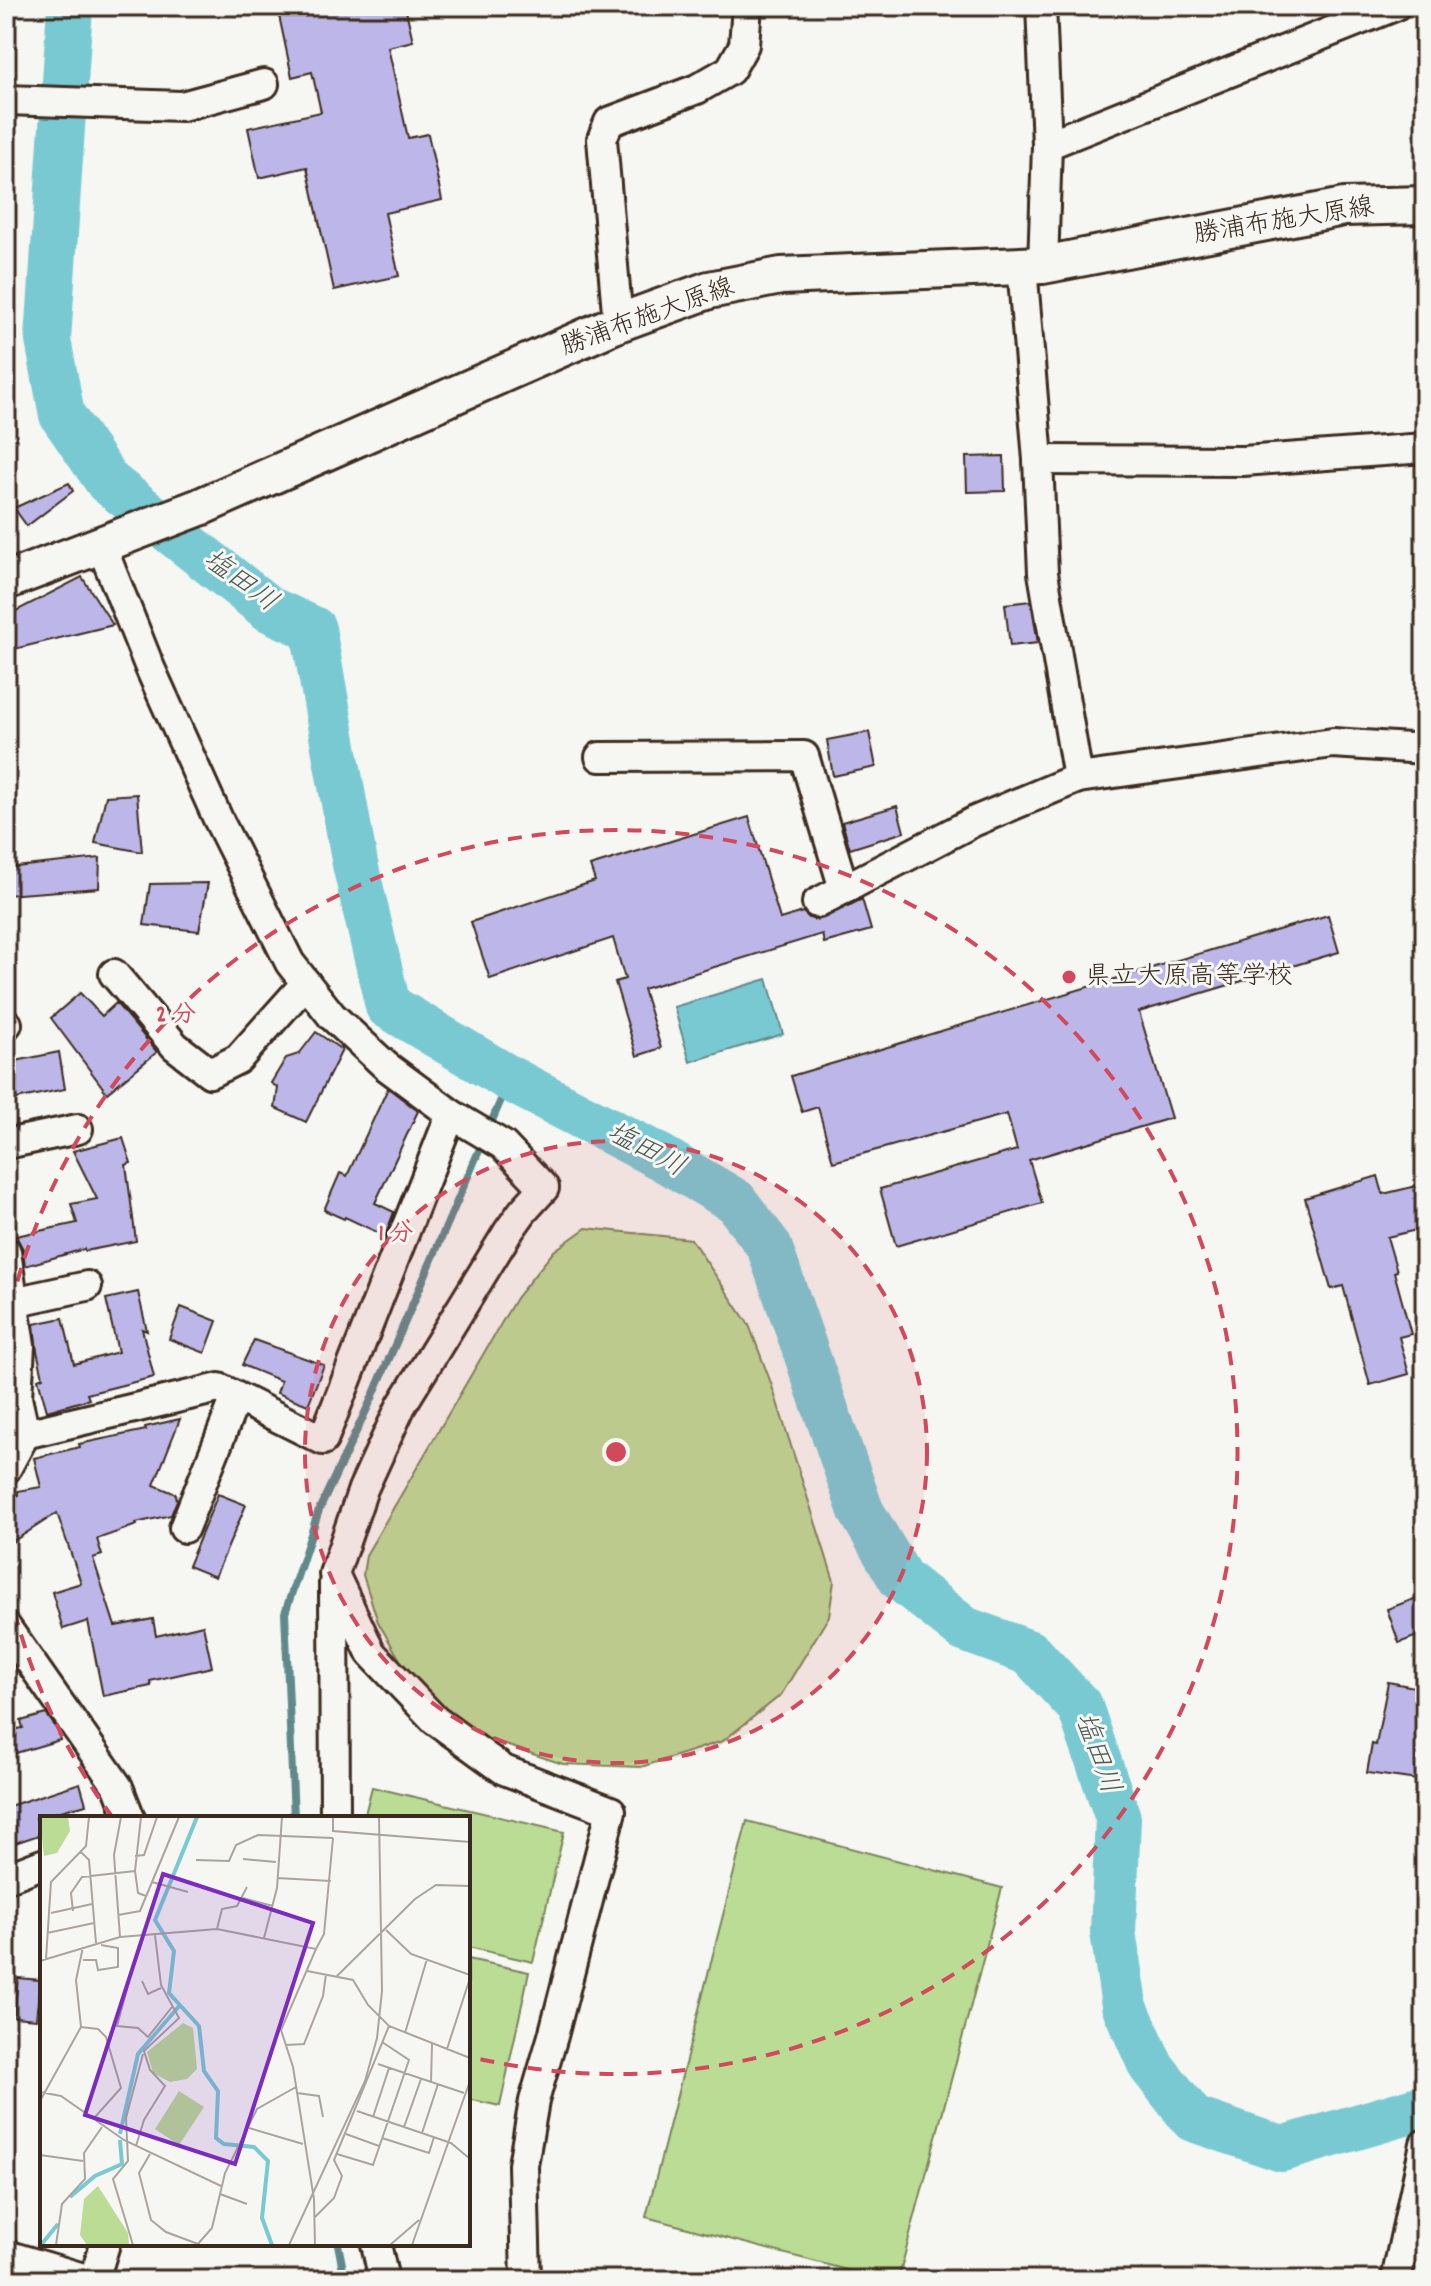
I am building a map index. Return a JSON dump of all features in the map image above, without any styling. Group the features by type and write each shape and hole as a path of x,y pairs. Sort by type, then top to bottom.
{"main road":[{"name":"勝浦布施大原線","path":"6,581 200,507 618,323 709,290 781,276 1033,265 1344,207 1425,205"}],"street":[{"path":"618,323 602,139 609,122 697,89 730,70 744,45 747,6"},
{"path":"1041,6 1047,145 1033,265 1043,573 1078,778"},
{"path":"1047,145 1395,6"},
{"path":"6,100 182,106 264,84"},
{"path":"1038,460 1243,461 1425,448"},
{"path":"110,542 150,668 218,819 290,963 332,1016 386,1066 474,1128 544,1188 508,1232 401,1406 363,1489 334,1574 335,1816"},
{"path":"817,903 975,821 1078,778 1333,743 1425,749"},
{"path":"600,757 804,756 844,889"},
{"path":"114,974 175,1046 210,1073 238,1059 306,983"},
{"path":"25,1434 219,1388 323,1440 474,1128"},
{"path":"6,1144 78,1129"},
{"path":"6,1252 20,1346 17,1398 25,1434 6,1469"},
{"path":"13,1302 87,1286"},
{"path":"184,1528 236,1397"},
{"path":"334,1574 371,1653 435,1720 504,1770 611,1811 534,2101 523,2165 526,2280"},
{"path":"6,1627 118,1787 129,1816"},
{"path":"6,1878 40,1865"},
{"path":"1396,2280 1425,2144"},
{"path":"6,2255 92,2280 104,2246"},
{"path":"376,2246 384,2280"}],"green space":[{"path":"586,1228 691,1239 749,1325 771,1383 834,1581 829,1616 781,1695 723,1741 641,1767 563,1764 472,1734 407,1672 378,1622 363,1575 366,1555 516,1298 554,1251"},
{"path":"372,1787 564,1832 533,1962 470,1947 470,1816 365,1816"},
{"path":"747,1821 1002,1888 898,2280 885,2280 646,2217"},
{"path":"470,1959 529,1972 500,2106 470,2099"}],"water":[{"path":"767,979 783,1034 690,1062 674,1007"}],"building":[{"path":"277,6 405,6 413,41 388,47 408,138 428,134 442,200 385,213 399,276 334,290 307,167 259,178 248,128 321,112 312,72 292,77"},
{"path":"1004,456 1005,491 967,492 966,457"},
{"path":"69,483 73,491 27,526 14,508"},
{"path":"82,577 113,625 6,651 6,616"},
{"path":"1031,601 1038,643 1010,646 1005,604"},
{"path":"869,732 876,767 833,776 827,740"},
{"path":"137,794 142,852 95,843 106,796"},
{"path":"897,806 904,832 850,849 842,822"},
{"path":"749,817 780,919 803,912 815,920 824,918 862,899 871,930 824,943 822,934 643,989 661,1048 637,1056 615,982 625,979 613,938 490,979 471,922 595,881 590,866"},
{"path":"100,858 99,888 6,895 6,868"},
{"path":"208,883 199,931 144,925 150,884"},
{"path":"1328,915 1339,952 1139,1012 1171,1118 1029,1160 1042,1203 896,1246 880,1189 1017,1150 1007,1114 833,1162 818,1107 802,1112 791,1076"},
{"path":"80,993 102,1016 116,1003 157,1052 107,1093 51,1018"},
{"path":"316,1032 342,1050 306,1122 275,1108 278,1088 271,1083 286,1058 299,1054"},
{"path":"59,1052 65,1089 11,1100 6,1063"},
{"path":"388,1088 418,1111 375,1203 394,1212 385,1236 324,1210 340,1173 347,1176"},
{"path":"123,1138 131,1163 126,1165 136,1241 84,1249 25,1266 23,1249 16,1236 77,1223 71,1204 97,1199 73,1151"},
{"path":"1378,1176 1383,1194 1425,1184 1425,1228 1387,1237 1411,1334 1399,1337 1409,1374 1370,1385 1343,1286 1331,1289 1305,1198"},
{"path":"138,1292 147,1331 142,1329 154,1377 87,1394 89,1399 47,1411 38,1379 43,1377 34,1324 63,1318 74,1364 118,1352 106,1299"},
{"path":"181,1307 217,1321 205,1353 169,1339"},
{"path":"254,1340 324,1365 308,1405 277,1393 281,1381 242,1365"},
{"path":"180,1419 154,1485 176,1494 171,1515 136,1523 97,1539 102,1555 93,1558 115,1626 153,1619 156,1636 203,1625 212,1667 150,1681 151,1686 103,1696 88,1621 63,1629 52,1592 81,1583 57,1513 6,1546 6,1503 18,1495 18,1491 41,1487 34,1458"},
{"path":"218,1494 246,1505 215,1577 188,1566"},
{"path":"1425,1595 1425,1633 1399,1643 1387,1609"},
{"path":"1388,1682 1425,1689 1425,1781 1367,1773 1372,1744 1376,1745"},
{"path":"46,1714 58,1730 60,1740 6,1756 6,1731 23,1728 21,1721"},
{"path":"80,1783 86,1804 36,1818 40,1835 6,1846 6,1807"},
{"path":"18,1978 40,1980 36,2019 14,2017"}],"waterway":[{"name":"塩田川","path":"70,6 48,340 62,415 108,482 269,609 313,629 355,864 388,1006 510,1079 662,1158 735,1201 769,1246 861,1511 901,1579 964,1629 1030,1653 1080,1707 1118,1818 1113,1932 1124,2005 1151,2066 1193,2119 1282,2149 1425,2107"},
{"path":"294,1816 285,1613 319,1510 372,1398 510,1079"},
{"path":"338,2246 345,2280"}],"place":[{"name":"県立大原高等学校","path":"1069,977"}]}
